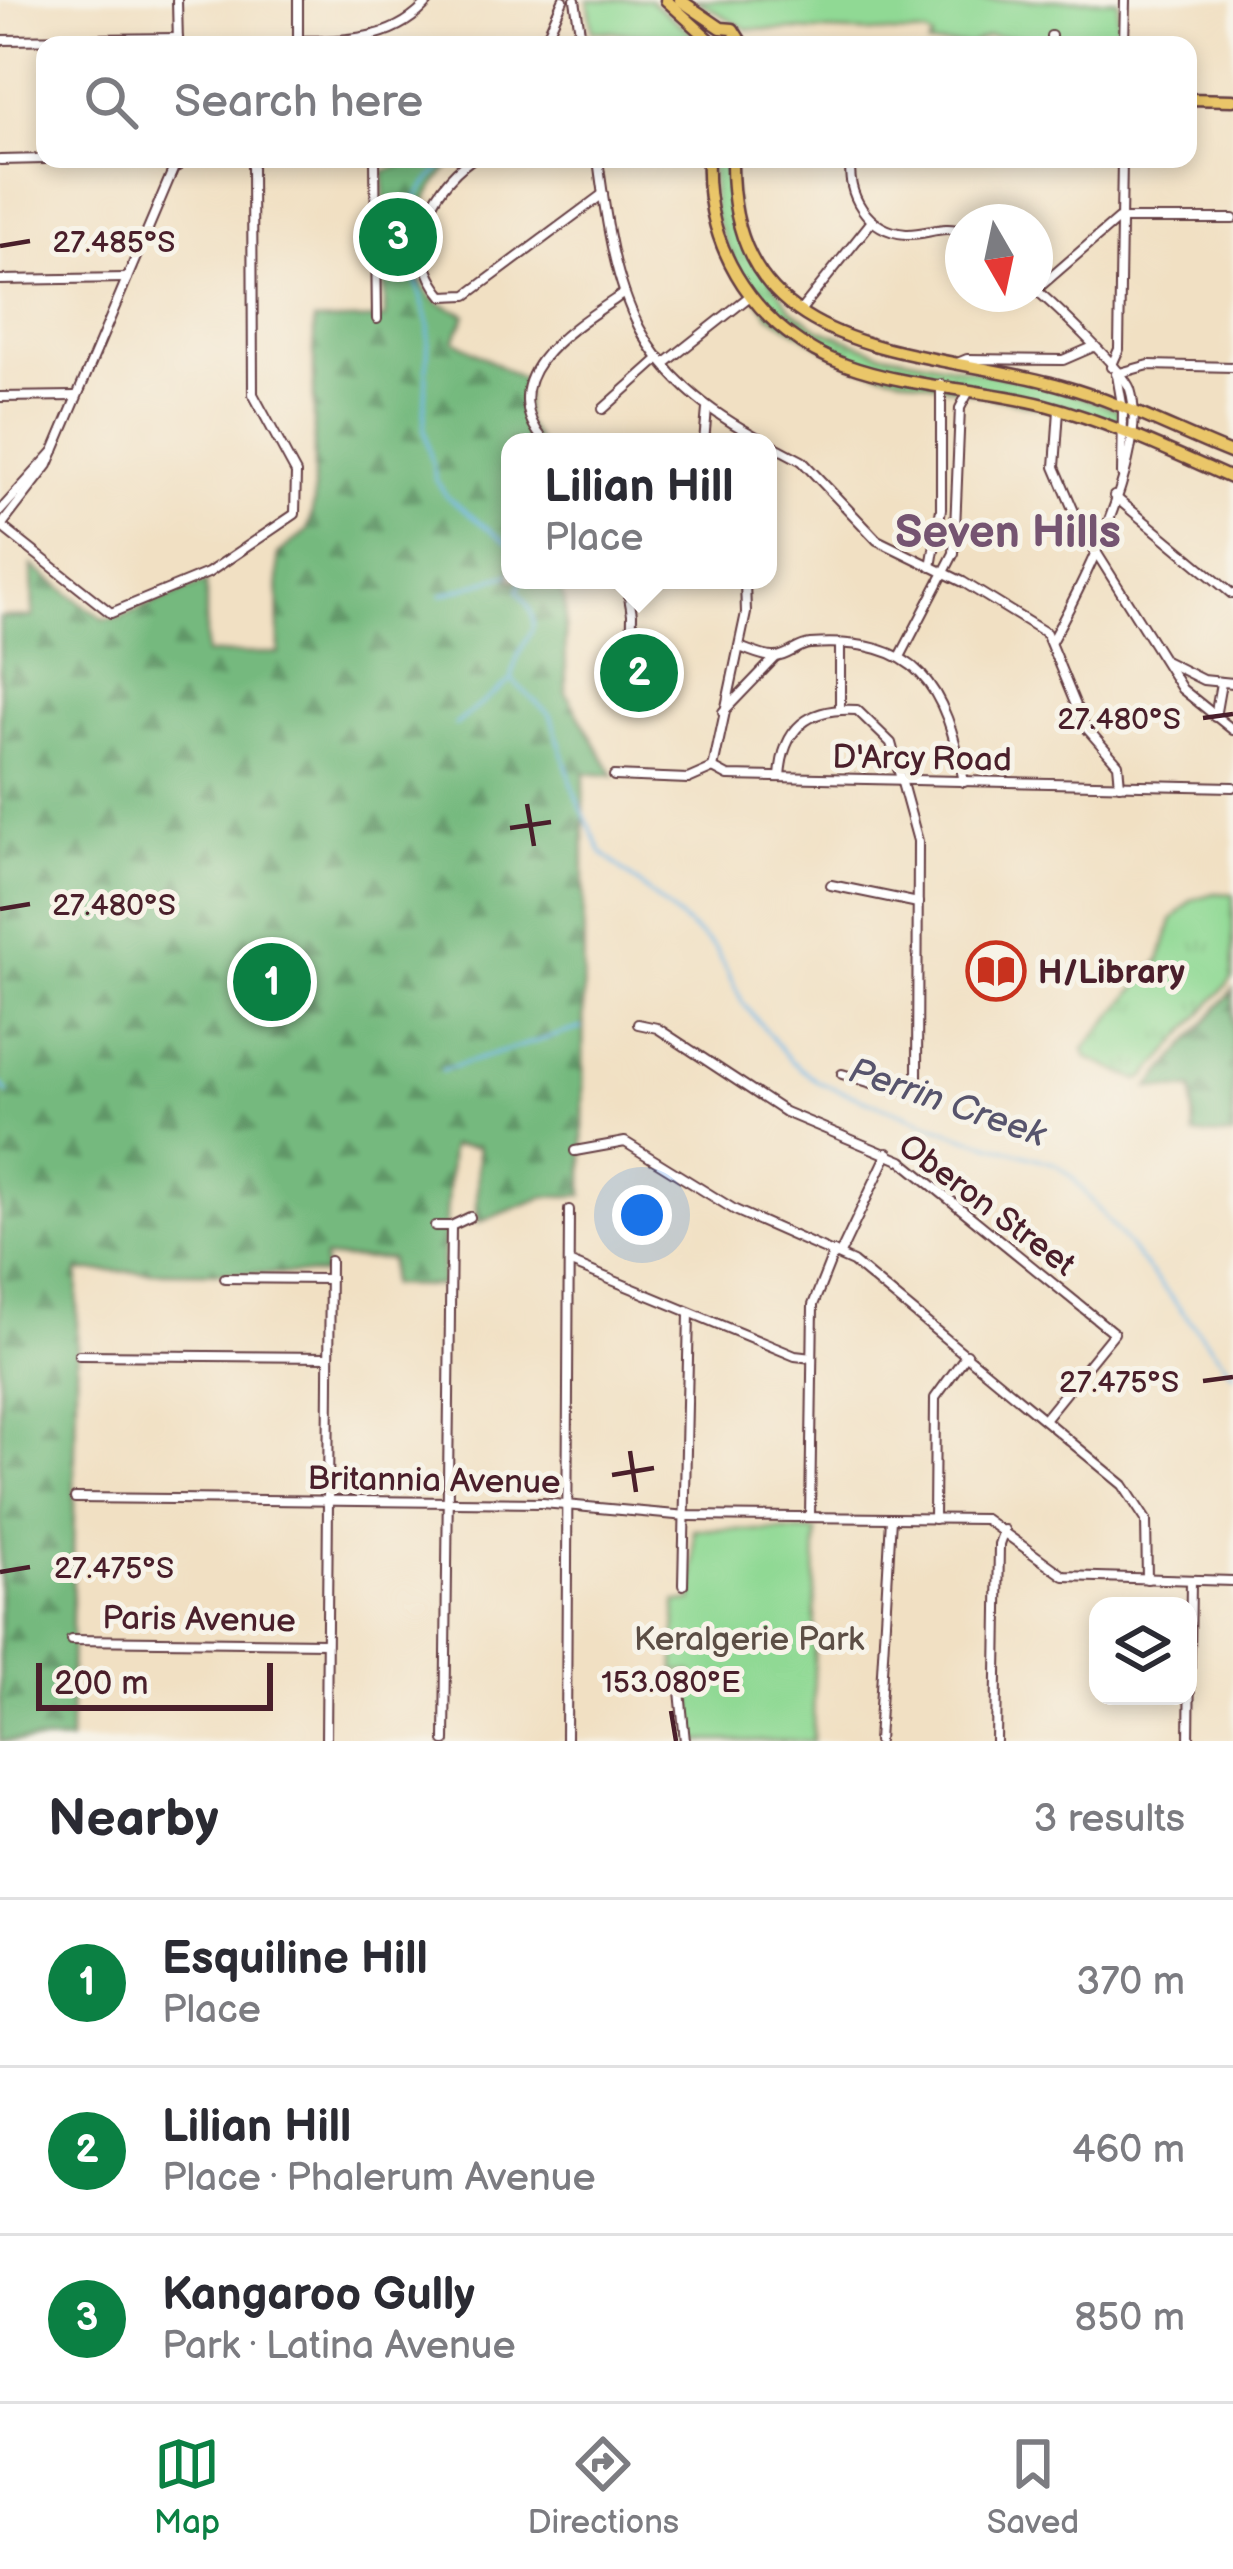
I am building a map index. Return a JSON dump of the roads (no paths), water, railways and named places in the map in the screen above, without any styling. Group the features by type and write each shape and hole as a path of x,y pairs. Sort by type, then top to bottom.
{"main road":[{"path":"666,0 705,36"},
{"path":"680,0 721,28 733,29 736,36"},
{"path":"716,36 721,28"},
{"path":"1197,99 1233,100"},
{"path":"709,168 712,217 750,296 775,324 824,356 854,368 1059,410 1233,479"},
{"path":"733,168 744,241 768,280 799,312 861,345 1060,386 1233,454"}],"street":[{"path":"177,0 178,36"},
{"path":"298,0 298,36"},
{"path":"377,36 410,20 430,0"},
{"path":"547,36 563,0"},
{"path":"575,0 581,36"},
{"path":"1124,36 1125,0"},
{"path":"0,40 36,40"},
{"path":"0,160 36,159"},
{"path":"170,168 54,451 1,526 111,613 231,560 290,520 299,503 296,472 253,394 252,168"},
{"path":"375,168 377,320"},
{"path":"462,168 436,190 423,234 437,290 461,299 603,194"},
{"path":"599,168 623,294 662,361 707,409 751,433"},
{"path":"851,168 850,186 872,221 898,233 945,232"},
{"path":"1114,371 1119,350 1122,168"},
{"path":"1053,275 1120,218 1233,219"},
{"path":"799,312 872,221"},
{"path":"0,280 127,278"},
{"path":"540,433 526,407 534,368 550,347 623,294"},
{"path":"603,409 750,296"},
{"path":"1052,640 1122,478 1128,436 1128,412 1114,371 1053,307"},
{"path":"1072,358 1077,329"},
{"path":"954,364 967,359 1072,358 1093,347"},
{"path":"1114,371 1144,366 1233,368"},
{"path":"931,567 941,509 941,384"},
{"path":"900,657 947,574 960,508 960,404 970,389"},
{"path":"0,397 77,396"},
{"path":"705,433 707,409"},
{"path":"1059,410 1055,467 1066,499 1187,696 1233,730"},
{"path":"777,447 802,461 868,533 1037,626 1052,640 1084,725 1118,764 1120,785"},
{"path":"0,511 54,451"},
{"path":"1114,496 1232,594"},
{"path":"628,589 631,682"},
{"path":"712,768 739,647 745,589"},
{"path":"721,715 748,680 803,645 873,646 900,657 924,676 947,710 964,782"},
{"path":"840,709 841,645"},
{"path":"739,647 776,658"},
{"path":"1165,660 1189,675 1233,683"},
{"path":"1215,717 1221,683"},
{"path":"780,777 782,755 799,722 816,712 857,710 876,723 891,743 919,841 915,1084 896,1090 842,1074"},
{"name":"D'Arcy Road","path":"614,776 688,779 712,768 728,776 1233,787"},
{"path":"831,886 918,903"},
{"name":"Oberon Street","path":"638,1024 657,1028 785,1112 888,1153 1114,1333 1045,1418"},
{"path":"575,1150 625,1142 735,1210 837,1253 1113,1474 1142,1509 1147,1579"},
{"path":"811,1517 813,1305 888,1153"},
{"path":"566,1741 569,1210"},
{"path":"436,1226 451,1226 470,1216"},
{"path":"446,1741 451,1226"},
{"path":"326,1741 330,1261"},
{"path":"571,1264 812,1358"},
{"path":"225,1278 330,1279"},
{"path":"683,1585 689,1313"},
{"path":"79,1354 329,1358"},
{"path":"934,1519 935,1398 967,1354"},
{"name":"Britannia Avenue","path":"75,1498 568,1505 687,1516 985,1520 1004,1530"},
{"path":"878,1741 891,1518"},
{"path":"996,1741 998,1544 1004,1530 1064,1576 1233,1580"},
{"path":"1189,1741 1191,1580"},
{"name":"Paris Avenue","path":"71,1640 326,1643"},
{"path":"679,1681 685,1741"}],"waterway":[{"path":"408,255 410,213 442,168"},
{"name":"Perrin Creek","path":"413,270 429,324 424,428 436,480 448,498 501,538"},
{"path":"441,595 501,577"},
{"name":"Perrin Creek","path":"519,589 533,626 512,680 551,716 576,797 602,853 716,949 743,1003 790,1060 818,1082 961,1136 1056,1164 1073,1178 1233,1373"},
{"path":"455,725 510,681"},
{"path":"442,1070 581,1028"},
{"path":"0,1083 8,1093"}],"place":[{"name":"Kangaroo Gully","path":"398,237"},
{"name":"Lilian Hill","path":"639,673"},
{"name":"H/Library","path":"996,971"},
{"name":"Esquiline Hill","path":"272,982"}],"district":[{"name":"Seven Hills","path":"1008,531"}],"park label":[{"name":"Keralgerie Park","path":"749,1638"}]}
